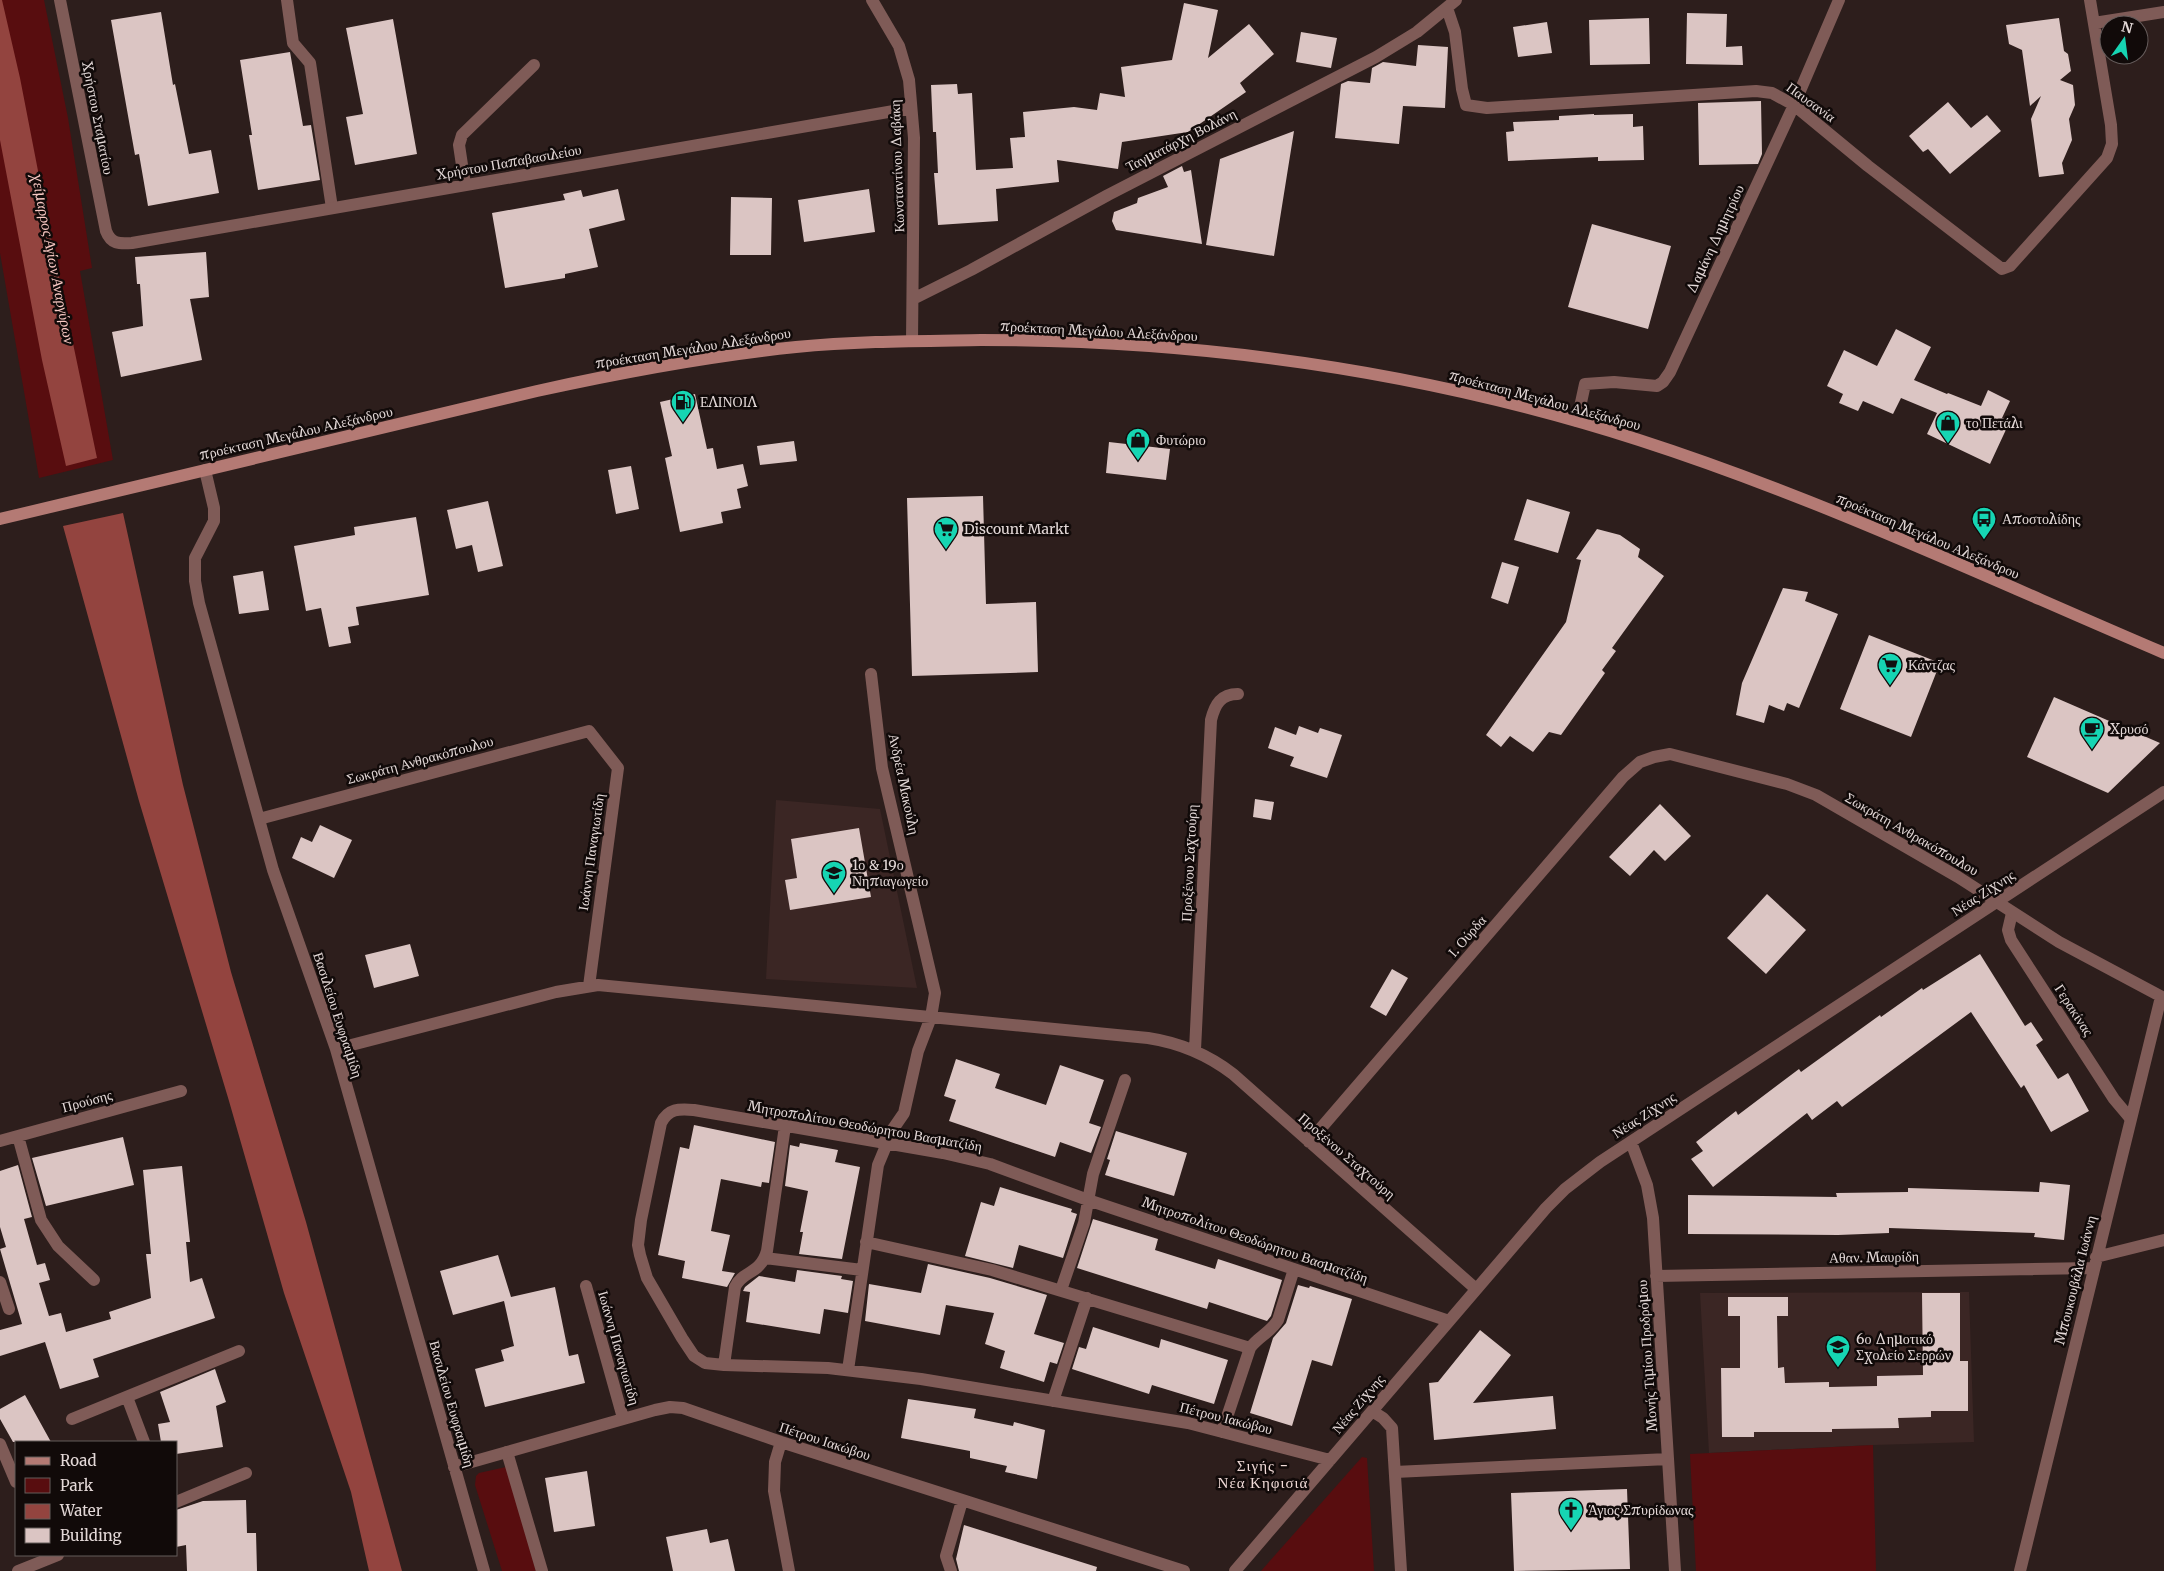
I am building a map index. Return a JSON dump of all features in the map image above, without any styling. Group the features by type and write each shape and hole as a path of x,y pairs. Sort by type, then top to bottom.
{"main road":[{"name":"προέκταση Μεγάλου Αλεξάνδρου","path":"0,519 602,376 737,354 912,340 1092,343 1174,348 1269,358 1385,376 1513,404 1577,421 1641,441 1773,488 2164,653"}],"street":[{"name":"Χρήστου Σταματίου","path":"60,0 102,218 111,241"},
{"path":"286,0 293,43 310,63 332,208"},
{"name":"Κωνσταντίνου Δαβάκη","path":"872,0 900,50 909,80 914,138 912,340"},
{"name":"Δαμάνη Δημητρίου","path":"1577,421 1586,384 1614,382 1657,386 1663,382 1670,372 1794,105 1840,0"},
{"path":"2090,0 2094,23 2164,12"},
{"name":"Παυσανία","path":"1452,4 1463,100 1470,106 1497,107 1756,91 1772,93 1794,105 1868,166 2002,269 2010,266 2096,172 2110,152 2111,125 2094,23"},
{"name":"Ταγματάρχη Βολάνη","path":"913,300 1108,195 1376,57 1416,32 1452,4"},
{"path":"465,185 458,145 462,135 534,66"},
{"name":"Χρήστου Παπαβασιλείου","path":"111,241 123,244 132,243 911,108"},
{"name":"Βασιλείου Ευφραιμίδη","path":"205,470 214,508 214,521 197,552 194,565 199,603 287,912 322,1005 336,1049 484,1571"},
{"name":"Ανδρέα Μακούλη","path":"848,1370 878,1165 904,1113 918,1051 931,1017 935,993 882,768 871,674"},
{"name":"Προξένου Σαχτούρη","path":"1195,1050 1211,720 1218,702 1229,694 1238,694"},
{"name":"Σωκράτη Ανθρακόπουλου","path":"259,819 589,731"},
{"name":"Ιωάννη Παναγιωτίδη","path":"589,731 618,768 589,986"},
{"name":"Σωκράτη Ανθρακόπουλου","path":"1654,756 1670,754 1687,758 1787,784 1816,795 1958,877 2012,913 2075,951 2162,997"},
{"name":"Ι. Ούρδα","path":"1309,1142 1624,778 1640,762 1654,756"},
{"name":"Νέας Ζίχνης","path":"1235,1571 1558,1195 1600,1162 2164,792"},
{"name":"Γερακίνας","path":"2012,913 2008,930 2011,940 2114,1099 2130,1118"},
{"path":"336,1049 556,992 589,986 631,988 1148,1038 1195,1050"},
{"name":"Μπουκουβάλα Ιωάννη","path":"2020,1571 2094,1262 2162,997"},
{"name":"Προξένου Σταχτούρη","path":"1195,1050 1233,1074 1476,1289"},
{"path":"1061,1290 1084,1223 1093,1174 1125,1080"},
{"name":"Προύσης","path":"0,1141 181,1091"},
{"name":"Μητροπολίτου Θεοδώρητου Βασματζίδη","path":"698,1360 682,1338 647,1278 638,1245 641,1220 661,1123 670,1112 685,1110 887,1144 990,1164 1088,1200 1449,1321"},
{"path":"724,1365 735,1288 740,1280 760,1267 765,1258 785,1126"},
{"path":"18,1136 41,1220 58,1246 94,1280"},
{"name":"Μονής Τιμίου Προδρόμου","path":"1631,1142 1650,1198 1675,1571"},
{"name":"Αθαν. Μαυρίδη","path":"1656,1276 2094,1262 2164,1240"},
{"path":"866,1242 966,1263 1250,1348"},
{"path":"765,1258 862,1270"},
{"path":"1222,1432 1250,1348 1257,1339 1272,1329 1278,1320 1294,1268"},
{"path":"0,1282 8,1309"},
{"name":"Ιωάννη Παναγιωτίδη","path":"586,1286 623,1418"},
{"path":"1053,1401 1087,1298"},
{"path":"72,1419 239,1351"},
{"name":"Πέτρου Ιακώβου","path":"698,1360 710,1364 848,1370 930,1380 1188,1423 1330,1460"},
{"path":"127,1397 144,1441"},
{"name":"Πέτρου Ιακώβου","path":"454,1467 623,1418 670,1408 683,1408 780,1442 1184,1571"},
{"path":"1372,1411 1383,1418 1392,1428 1401,1571"},
{"path":"780,1442 775,1462 774,1491 789,1571"},
{"path":"0,1444 15,1480"},
{"path":"507,1452 542,1571"},
{"path":"1395,1472 1668,1459"},
{"path":"178,1501 246,1474"},
{"path":"951,1571 946,1556 962,1501"},
{"path":"18,1571 56,1556"}],"shaded area":[{"name":"1ο & 19ο Νηπιαγωγείο","path":"776,800 880,809 917,988 766,979"},
{"name":"6ο Δημοτικό Σχολείο Σερρών","path":"1969,1292 1974,1442 1709,1453 1700,1293"}],"green space":[{"path":"0,0 44,0 68,118 92,268 80,271 113,460 39,478 0,253"},
{"path":"1873,1445 1876,1571 1696,1571 1690,1454"},
{"path":"1362,1457 1367,1458 1374,1571 1261,1571"},
{"path":"506,1467 536,1571 502,1571 475,1485 476,1476 479,1473"}],"water":[{"name":"χείμαρρος Αγίων Αναργύρων","path":"0,0 2,0 20,78 97,458 66,466 42,360 0,140"},
{"path":"123,513 183,785 231,972 306,1222 402,1571 369,1571 351,1492 284,1293 229,1101 139,801 63,526"}],"building":[{"path":"1184,3 1218,10 1208,58 1249,24 1274,54 1240,83 1246,92 1188,132 1122,142 1118,169 1057,160 1059,182 996,189 998,221 938,225 934,173 938,173 936,132 933,132 931,85 957,84 958,94 972,93 976,170 1013,168 1010,138 1025,137 1023,112 1074,107 1097,110 1100,93 1125,97 1121,67 1172,60"},
{"path":"161,12 173,85 175,84 189,154 211,150 219,193 148,206 139,154 135,155 111,20"},
{"path":"1687,13 1727,14 1726,47 1742,46 1743,65 1686,64"},
{"path":"1649,18 1650,64 1590,65 1589,20"},
{"path":"2059,18 2064,51 2068,54 2071,71 2060,80 2073,85 2075,105 2069,119 2072,140 2062,163 2064,174 2039,177 2031,119 2041,96 2030,106 2022,50 2009,44 2006,25"},
{"path":"393,19 417,154 355,165 346,117 363,114 346,28"},
{"path":"1547,22 1552,53 1518,57 1513,27"},
{"path":"1301,32 1337,38 1331,68 1296,62"},
{"path":"1418,45 1448,47 1445,108 1403,106 1399,144 1335,138 1341,84 1348,81 1370,83 1372,68 1383,62 1416,66"},
{"path":"290,52 303,126 311,125 320,180 258,190 249,135 252,135 240,60"},
{"path":"1761,101 1762,154 1758,164 1699,165 1698,103"},
{"path":"1948,102 1971,128 1987,115 2001,131 1950,174 1928,149 1923,152 1909,136"},
{"path":"1633,114 1633,127 1643,126 1644,160 1598,161 1598,157 1508,161 1506,132 1514,131 1513,122 1559,120 1559,116"},
{"path":"1294,131 1274,256 1206,245 1220,159"},
{"path":"1182,166 1184,172 1191,170 1202,244 1116,230 1112,221 1114,212 1137,203 1138,198 1168,187 1163,176"},
{"path":"618,189 625,220 589,229 598,267 565,274 565,278 505,288 492,213 565,200 563,194 581,190 583,197"},
{"path":"869,189 875,232 804,242 798,200"},
{"path":"731,197 772,198 771,255 730,255"},
{"path":"1592,224 1671,246 1648,329 1568,307"},
{"path":"206,252 209,297 190,299 202,360 121,377 112,332 143,326 140,284 137,284 135,257"},
{"path":"1896,329 1931,347 1914,380 1981,406 1988,390 2010,401 2002,418 2010,421 1990,464 1927,434 1937,413 1901,398 1893,414 1863,401 1858,411 1839,403 1843,394 1827,386 1844,350 1877,366"},
{"path":"695,394 707,449 713,448 717,469 743,464 748,486 737,489 741,508 721,512 723,523 680,532 665,458 672,456 660,402"},
{"path":"794,441 797,461 760,465 757,446"},
{"name":"Φυτώριο","path":"1109,442 1170,449 1166,480 1106,473"},
{"path":"631,466 639,509 616,514 608,470"},
{"name":"Discount Markt","path":"983,496 986,604 1036,602 1038,672 912,676 907,498"},
{"path":"1527,499 1570,512 1558,553 1514,540"},
{"path":"488,501 503,566 478,572 472,545 456,549 447,510"},
{"path":"416,517 429,595 356,607 359,625 348,627 351,643 329,647 321,608 306,611 294,546 355,535 354,527"},
{"path":"1597,529 1620,535 1640,549 1638,557 1664,576 1612,648 1616,651 1602,670 1605,673 1561,735 1549,732 1533,752 1510,736 1501,747 1486,735 1566,622 1581,560 1576,559"},
{"path":"1502,562 1519,567 1508,604 1491,598"},
{"path":"263,571 269,610 239,614 233,576"},
{"path":"1783,588 1808,592 1805,601 1838,614 1799,708 1787,703 1784,711 1769,705 1764,723 1736,715 1742,683"},
{"name":"Κάντζας","path":"1869,635 1940,663 1911,737 1840,709"},
{"name":"Χρυσό","path":"2054,697 2160,743 2108,793 2027,757"},
{"path":"1299,726 1318,733 1320,728 1342,735 1327,778 1290,766 1294,757 1268,748 1275,727 1296,735"},
{"path":"1255,799 1274,802 1271,820 1253,817"},
{"path":"1660,804 1691,836 1665,861 1654,850 1630,876 1609,857"},
{"path":"320,825 352,840 334,878 292,858 301,837 312,842"},
{"path":"859,828 871,897 790,910 785,880 797,878 791,839"},
{"path":"1767,894 1806,930 1766,974 1727,938"},
{"path":"410,944 419,976 374,988 365,955"},
{"path":"1980,954 2025,1026 2031,1022 2043,1040 2036,1045 2058,1079 2068,1073 2089,1111 2051,1132 2024,1085 2021,1088 1971,1012 1842,1107 1837,1101 1812,1120 1807,1113 1713,1187 1691,1159 1703,1151 1696,1142 1736,1111 1738,1115 1799,1069 1801,1072 1880,1015 1881,1017 1922,988 1923,990"},
{"path":"1392,969 1408,978 1386,1016 1370,1007"},
{"path":"956,1059 1000,1074 995,1088 1046,1105 1060,1065 1104,1080 1089,1123 1101,1127 1091,1153 1060,1142 1055,1157 949,1121 956,1100 944,1096"},
{"path":"694,1125 775,1142 769,1183 762,1182 761,1187 721,1179 711,1231 730,1235 722,1271 735,1273 727,1287 682,1278 685,1261 658,1255 680,1147 689,1149"},
{"path":"1116,1131 1187,1153 1174,1196 1105,1175 1110,1160 1107,1159"},
{"path":"123,1137 134,1185 46,1206 32,1158"},
{"path":"800,1143 838,1150 835,1162 860,1167 842,1259 799,1254 803,1232 800,1232 808,1191 785,1186 790,1145 799,1147"},
{"path":"18,1165 32,1217 24,1219 37,1265 45,1263 50,1280 39,1283 49,1316 61,1313 66,1332 111,1319 109,1312 151,1298 146,1254 151,1254 143,1170 182,1166 190,1242 186,1242 190,1282 202,1278 215,1318 93,1359 99,1377 60,1389 45,1342 0,1356 0,1330 22,1324 0,1249 6,1247 0,1227 0,1171"},
{"path":"2040,1182 2070,1185 2064,1240 2034,1237 2035,1233 1889,1228 1889,1233 1838,1235 1688,1234 1688,1195 1837,1197 1836,1193 1908,1192 1908,1188 2039,1192"},
{"path":"1000,1187 1072,1209 1071,1212 1077,1214 1063,1258 1019,1245 1013,1268 965,1256 981,1202 994,1206"},
{"path":"1093,1219 1158,1239 1155,1250 1215,1269 1218,1259 1282,1280 1271,1316 1267,1321 1209,1302 1207,1309 1077,1268"},
{"path":"498,1255 511,1297 555,1287 569,1356 578,1354 585,1383 485,1407 475,1369 504,1361 501,1350 514,1346 504,1301 453,1315 440,1271"},
{"path":"928,1264 990,1278 1047,1295 1034,1334 1064,1343 1057,1364 1050,1362 1044,1382 1000,1368 1005,1351 985,1344 994,1313 946,1305 940,1335 865,1321 869,1284 921,1293"},
{"path":"797,1270 842,1276 841,1279 853,1281 848,1313 824,1309 820,1334 746,1322 750,1292 743,1291 745,1287 759,1276 795,1282"},
{"path":"1298,1285 1309,1288 1310,1286 1352,1299 1332,1366 1312,1360 1292,1426 1250,1413 1273,1338 1286,1323"},
{"path":"1922,1293 1960,1293 1960,1361 1968,1361 1968,1411 1931,1411 1931,1417 1898,1418 1899,1428 1832,1429 1832,1432 1754,1432 1754,1437 1722,1437 1721,1368 1740,1368 1740,1316 1728,1316 1728,1297 1788,1297 1788,1316 1777,1316 1778,1368 1784,1367 1785,1383 1829,1382 1829,1387 1877,1386 1877,1376 1923,1375"},
{"path":"1093,1327 1159,1348 1161,1339 1228,1360 1214,1404 1152,1385 1149,1394 1072,1369 1079,1347 1086,1349"},
{"path":"1480,1330 1511,1355 1473,1403 1553,1396 1556,1429 1434,1440 1429,1383 1438,1382"},
{"path":"215,1369 226,1402 216,1406 223,1447 178,1454 178,1441 161,1441 158,1424 170,1422 160,1392"},
{"path":"25,1395 50,1441 13,1442 0,1419 0,1409"},
{"path":"908,1399 976,1409 974,1418 1013,1426 1014,1422 1045,1430 1037,1479 1005,1472 1007,1466 970,1458 970,1451 901,1438"},
{"path":"587,1471 595,1526 554,1532 545,1478"},
{"name":"Άγιος Σπυρίδωνας","path":"1627,1489 1630,1569 1514,1571 1511,1493"},
{"path":"246,1500 247,1533 256,1533 257,1571 187,1571 186,1545 178,1547 178,1509 203,1501"},
{"path":"964,1525 1097,1567 1096,1571 959,1571 956,1559"},
{"path":"707,1529 710,1543 728,1539 735,1571 673,1571 666,1537"}],"place":[{"name":"ΕΛΙΝΟΙΛ","path":"683,423"},
{"name":"το Πετάλι","path":"1948,444"},
{"name":"Φυτώριο","path":"1138,461"},
{"name":"Αποστολίδης","path":"1984,540"},
{"name":"Discount Markt","path":"946,550"},
{"name":"Κάντζας","path":"1890,686"},
{"name":"Χρυσό","path":"2092,750"},
{"name":"1ο & 19ο Νηπιαγωγείο","path":"834,894"},
{"name":"6ο Δημοτικό Σχολείο Σερρών","path":"1838,1368"},
{"name":"Άγιος Σπυρίδωνας","path":"1571,1531"}],"district":[{"name":"Σιγής - Νέα Κηφισιά","path":"1263,1474"}]}
